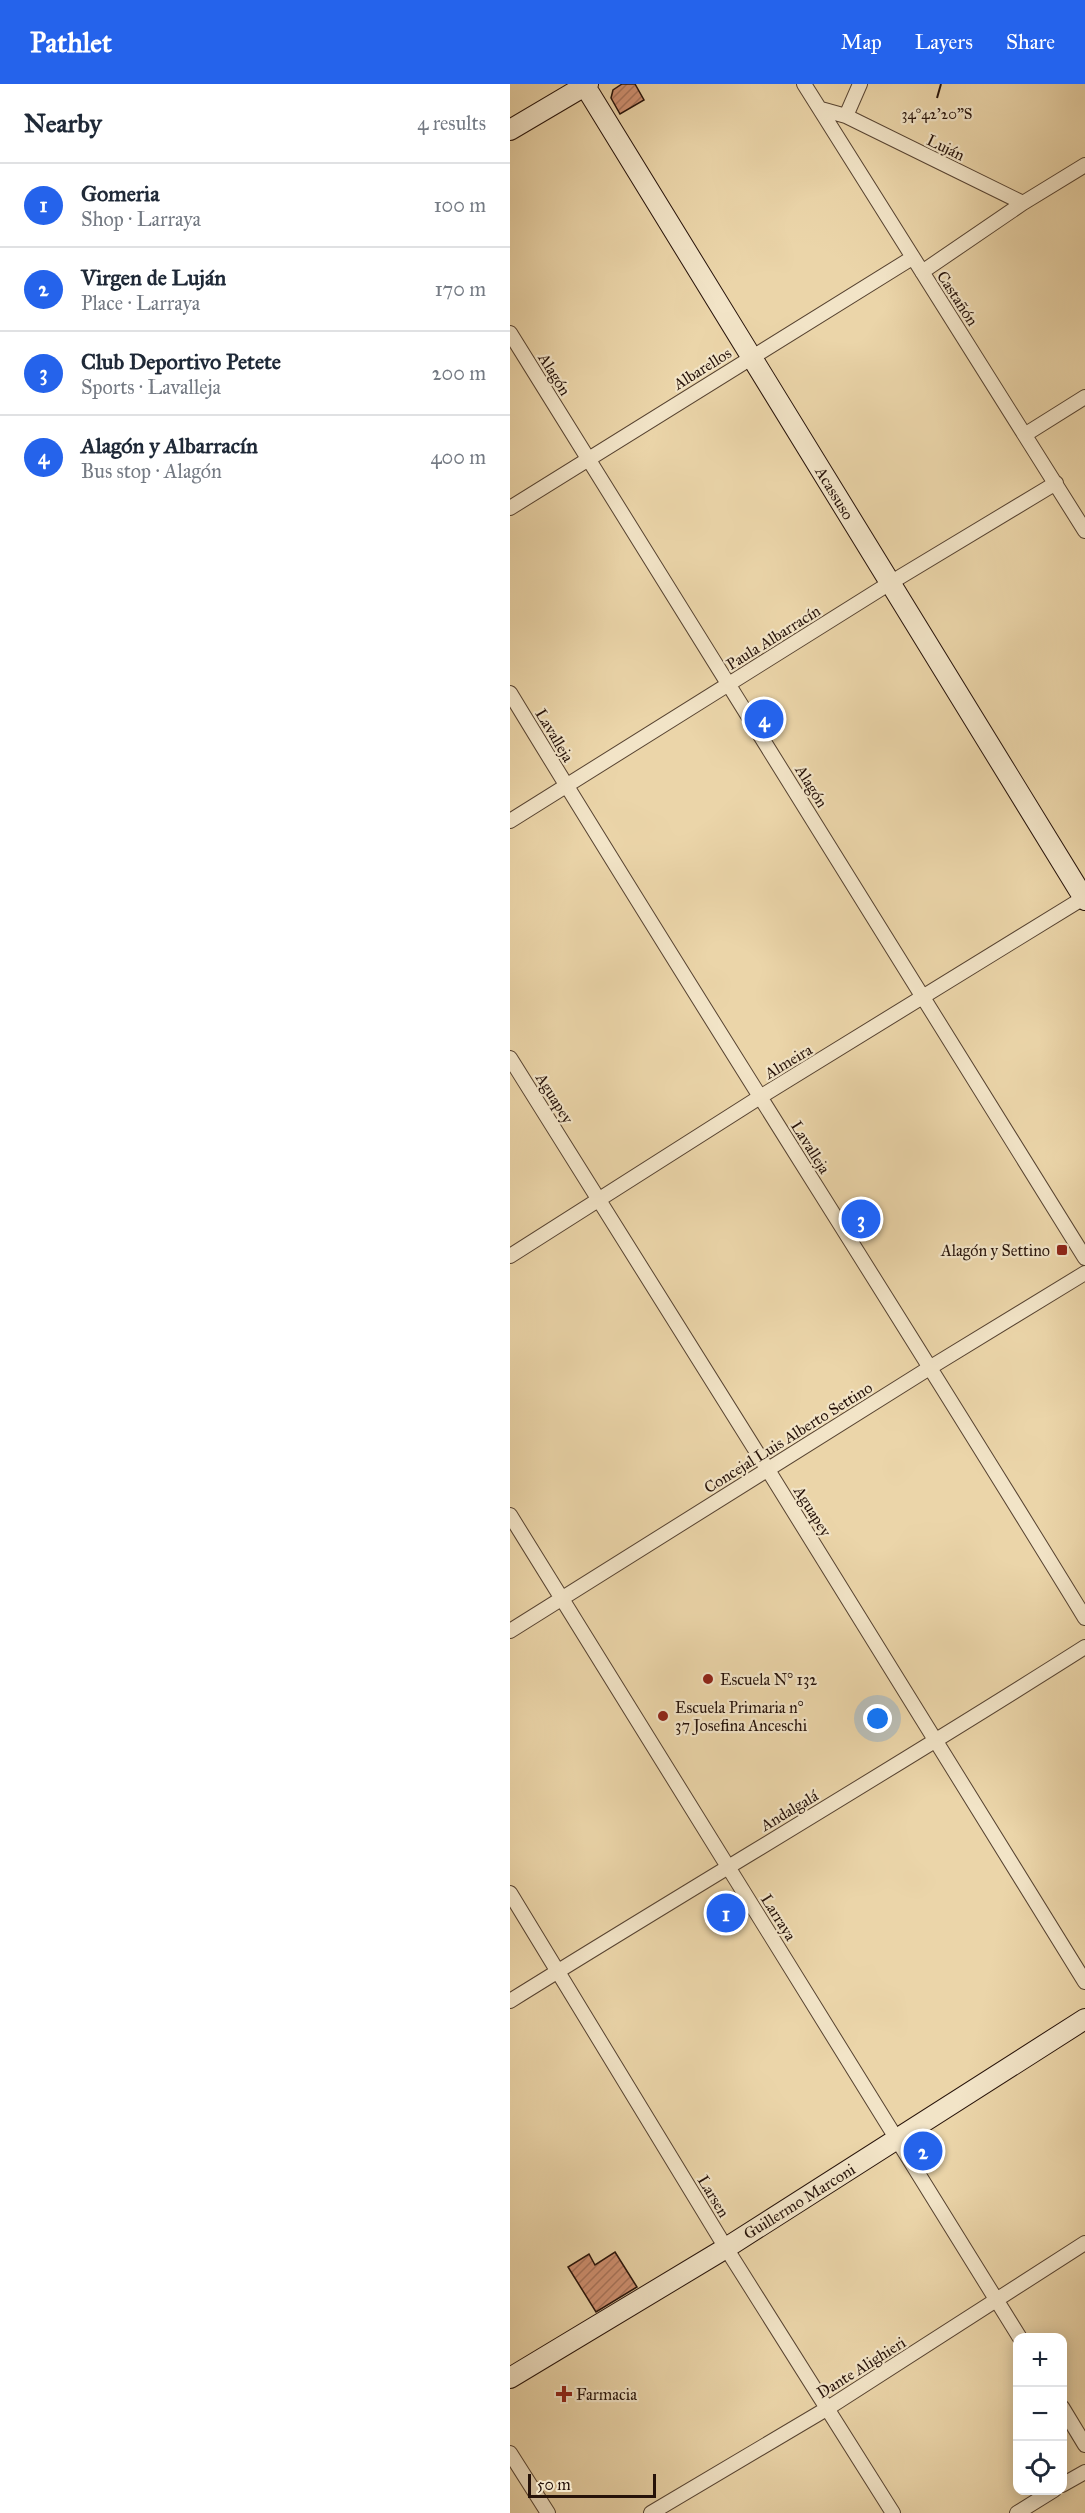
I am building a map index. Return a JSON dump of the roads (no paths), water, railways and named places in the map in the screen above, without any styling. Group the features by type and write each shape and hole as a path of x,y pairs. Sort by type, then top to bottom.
{"street":[{"name":"Castañón","path":"804,84 1085,531"},
{"path":"846,116 860,84"},
{"path":"510,130 587,85"},
{"name":"Acassuso","path":"587,85 1085,898"},
{"name":"Luján","path":"820,109 846,116 1023,203"},
{"path":"922,272 1023,203 1085,165"},
{"name":"Albarellos","path":"510,508 912,258"},
{"name":"Alagón","path":"510,333 1085,1258"},
{"path":"1026,435 1085,397"},
{"name":"Paula Albarracín","path":"510,821 890,583 1056,483"},
{"name":"Lavalleja","path":"510,693 1085,1618"},
{"name":"Almeira","path":"510,1256 760,1097 1085,898"},
{"name":"Aguapey","path":"510,1058 1085,1982"},
{"name":"Concejal Luis Alberto Settino","path":"510,1631 931,1367 1085,1274"},
{"name":"Larraya","path":"510,1515 1018,2333"},
{"name":"Andalgalá","path":"510,2001 728,1866 935,1742 1085,1647"},
{"name":"Larsen","path":"510,1893 726,2248 893,2513"},
{"name":"Guillermo Marconi","path":"510,2378 726,2248 1085,2019"},
{"name":"Dante Alighieri","path":"651,2513 828,2408 1085,2243"},
{"path":"1067,2415 1085,2445"},
{"path":"510,2453 548,2513"},
{"path":"1067,2482 1085,2472"},
{"path":"1017,2513 1046,2495"}],"place":[{"name":"Alagón y Albarracín","path":"764,719"},
{"name":"Club Deportivo Petete","path":"861,1219"},
{"name":"Alagón y Settino","path":"1062,1250"},
{"name":"Escuela N° 132","path":"708,1679"},
{"name":"Escuela Primaria n° 37 Josefina Anceschi","path":"663,1716"},
{"name":"Gomeria","path":"726,1913"},
{"name":"Virgen de Luján","path":"923,2151"},
{"name":"Farmacia","path":"564,2394"}]}
